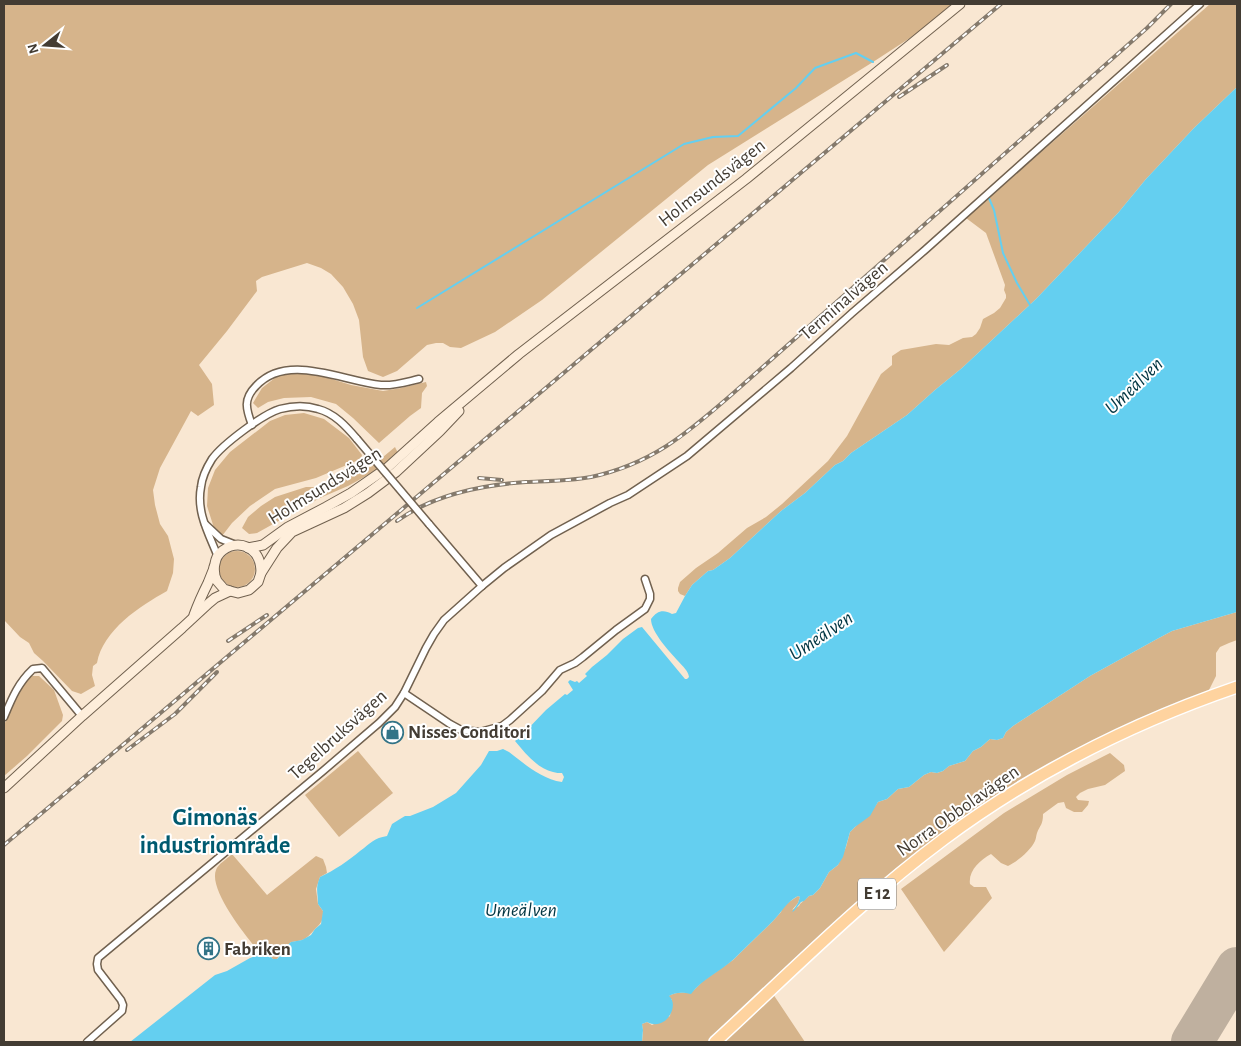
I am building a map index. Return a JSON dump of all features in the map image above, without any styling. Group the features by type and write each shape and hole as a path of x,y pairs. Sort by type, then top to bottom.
{"highway":[{"name":"Norra Obbolavägen","path":"715,1042 831,934 894,879 943,840 1003,798 1050,770 1115,736 1176,709 1237,687"}],"main road":[{"name":"Holmsundsvägen","path":"248,548 263,545 288,527 326,507 388,468 482,384 746,179 960,4"},
{"name":"Holmsundsvägen","path":"4,788 215,598 230,592 238,593 249,590 258,582 261,572 277,548 292,532 344,508 396,472 440,431 482,384"},
{"path":"218,556 227,548 237,545 248,548 259,558 261,572"},
{"name":"Holmsundsvägen","path":"192,619 218,556"},
{"path":"214,567 217,580 224,589 230,592"}],"street":[{"name":"Terminalvägen","path":"482,586 504,568 552,535 633,492 687,456 791,368 925,250 1200,4"},
{"path":"252,425 246,405 248,398 261,380 278,372 288,370 312,371 382,385 419,379"},
{"path":"218,556 200,508 200,487 208,467 219,451 260,418 280,409 304,406 317,408 332,414 346,426 482,586"},
{"path":"205,524 221,539 237,545"},
{"path":"404,693 461,730 480,732 502,726 542,690 560,670 579,660 645,609 650,599 645,579"},
{"name":"Tegelbruksvägen","path":"87,1042 122,1011 123,1005 98,970 98,958 330,766 395,707 426,648 444,620 482,586"},
{"path":"4,716 16,688 22,680 33,669 42,668 82,716"}],"shaded area":[{"path":"4,4 960,4 873,62 708,165 542,300 495,332 461,348 450,347 443,343 427,345 397,371 383,377 368,371 363,357 359,320 353,304 343,287 331,274 307,263 262,277 256,281 257,291 199,365 212,384 214,405 198,416 191,411 160,468 153,490 160,524 168,536 174,559 173,573 167,591 124,620 115,630 101,651 97,663 93,666 92,675 95,686 81,694 72,691 34,653 29,643 20,637 4,620"},
{"path":"1210,4 1237,4 1237,87 1194,128 1146,179 1118,213 1036,299 962,368 907,415 835,465 730,558 713,570 708,571 692,585 685,596 680,594 678,588 680,582 747,528 766,517 782,504 828,461 847,436 881,374 892,365 892,356 901,350 936,344 949,345 963,338 972,337 980,328 983,319 1000,308 1006,298 1005,285 986,233 966,218"},
{"path":"304,373 383,391 426,382 427,386 422,393 421,408 379,443 336,404 311,397 284,398 268,402 258,408 253,403 262,388 280,374"},
{"path":"304,413 324,419 349,438 362,455 361,459 316,478 275,489 250,506 221,536 214,528 207,506 208,488 215,470 230,452 270,421 285,415"},
{"path":"395,447 398,453 377,470 348,486 320,498 257,533 249,534 242,528 248,517 275,497 306,487 323,487 353,470 371,467"},
{"path":"237,551 244,552 250,556 254,562 254,576 250,582 244,586 237,587 230,586 224,582 220,576 219,569 220,562 224,556 230,552"},
{"path":"1237,612 1237,640 1220,647 1216,653 1216,676 1205,698 1151,719 964,825 771,991 805,1042 642,1042 642,1024 647,1022 652,1025 670,1016 672,1000 668,996 679,993 691,993 703,981 733,960 772,922 781,912 783,906 798,896 800,897 792,910 820,888 829,872 838,865 850,832 878,802 887,799 898,789 909,787 924,775 943,771 949,766 965,761 973,751 990,739 997,740 1003,738 1006,732 1013,726 1090,676 1172,631"},
{"path":"31,676 39,676 54,690 63,715 62,721 4,776 4,725 24,682"},
{"path":"358,751 393,793 339,837 305,795"},
{"path":"1110,753 1124,765 1125,771 1105,785 1080,793 1076,797 1078,800 1089,801 1082,812 1074,812 1066,808 1064,802 1058,803 1043,814 1042,823 1035,841 1019,859 1008,866 1001,863 991,854 976,866 971,875 970,884 974,887 986,887 992,898 944,952 901,889 1004,813 1067,775"},
{"path":"232,854 267,895 316,856 323,859 327,873 320,877 316,889 318,904 323,911 322,921 307,937 291,942 277,959 273,959 266,952 261,954 223,901 215,879 216,870"}],"water":[{"name":"Umeälven","path":"1237,87 1237,612 1172,631 1090,676 1013,726 1006,732 1003,738 997,740 990,739 973,751 965,761 949,766 943,771 924,775 909,787 898,789 887,799 878,802 870,816 850,832 843,857 838,865 829,872 820,888 801,902 792,912 800,897 798,896 790,901 773,921 734,959 700,984 691,994 679,993 669,996 673,1005 672,1011 665,1021 654,1024 647,1022 642,1024 642,1042 130,1042 215,975 266,952 273,959 277,959 280,952 291,942 302,940 311,935 321,924 323,911 318,904 317,891 320,877 341,865 373,841 387,836 392,824 400,819 433,807 456,793 481,765 489,751 503,749 547,778 562,782 564,777 562,773 542,768 515,741 546,710 565,694 567,695 573,690 568,682 570,680 579,683 587,676 585,674 592,667 638,628 642,627 685,679 687,679 689,677 686,670 654,630 651,619 653,616 660,612 676,613 692,585 708,571 713,570 730,558 835,465 907,415 962,368 1036,299 1118,213 1146,179 1194,128"}],"waterway":[{"path":"417,308 684,144 713,137 738,136 796,88 815,68 856,53 873,62"},
{"path":"988,196 994,210 1003,253 1030,305"}],"runway":[{"path":"1192,1042 1237,968"}],"railway":[{"path":"4,845 1001,4"},
{"path":"397,521 426,504 458,493 509,483 591,477 632,464 666,446 698,423 730,396 1147,28 1171,4"},
{"path":"899,97 947,65"},
{"path":"479,478 502,480"},
{"path":"228,641 267,615"},
{"path":"127,750 175,714 217,672"}],"place":[{"name":"Nisses Conditori","path":"392,732"},
{"name":"Fabriken","path":"208,949"}],"district":[{"name":"Gimonäs industriområde","path":"215,832"}]}
